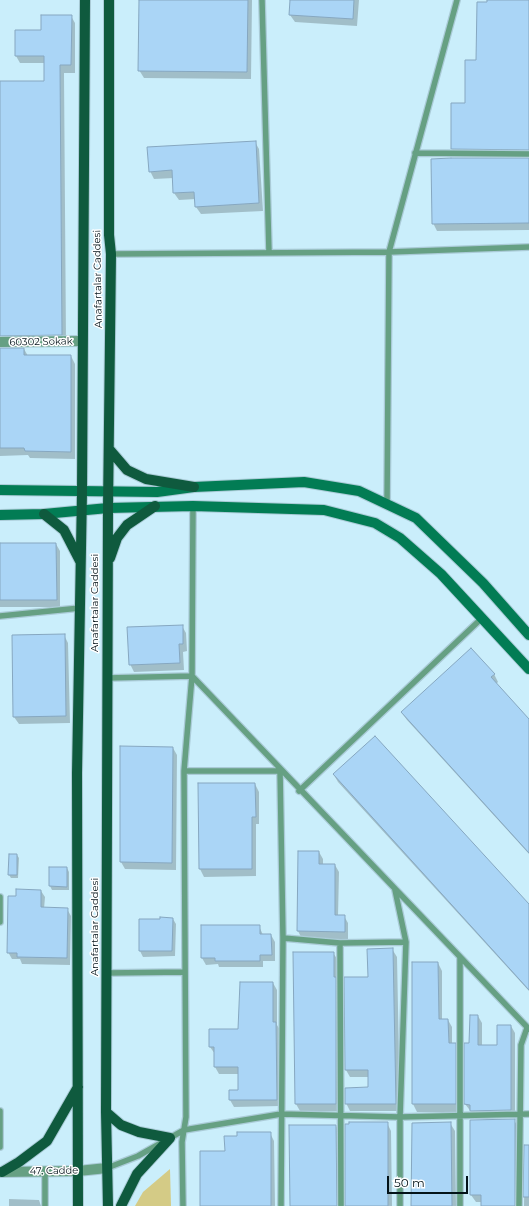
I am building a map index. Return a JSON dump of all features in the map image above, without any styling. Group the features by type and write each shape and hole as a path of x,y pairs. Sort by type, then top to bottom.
{"main road":[{"name":"Anafartalar Caddesi","path":"78,1206 77,773 82,492 85,0"},
{"name":"Anafartalar Caddesi","path":"108,1206 106,1112 107,567 111,254 109,235 109,0"},
{"path":"109,449 127,470 146,479 194,488"},
{"path":"0,490 109,493 157,492 194,488 304,482 359,491 416,518 483,583 529,635"},
{"path":"107,567 117,538 127,525 156,506"},
{"path":"0,515 44,514 108,508 193,506 324,510 375,523 400,538 441,574 529,669"},
{"path":"44,514 64,530 81,562"},
{"path":"1,1172 19,1162 47,1141 78,1087"},
{"path":"106,1112 122,1125 139,1132 170,1138"},
{"path":"121,1206 137,1174 170,1138"}],"street":[{"name":"60302 Sokak","path":"0,342 82,341"},
{"name":"47. Cadde","path":"1,1172 78,1171 107,1168"}],"lane":[{"path":"262,0 269,252"},
{"path":"387,504 388,252 457,0"},
{"path":"415,153 529,154"},
{"path":"111,254 388,252 529,247"},
{"path":"183,1206 182,1142 186,1117 184,771 192,676 193,506"},
{"path":"0,616 80,608"},
{"path":"299,791 482,618"},
{"path":"107,678 192,676 299,791 528,1028 521,1045 519,1206"},
{"path":"184,771 280,771"},
{"path":"280,771 283,938 281,1206"},
{"path":"395,890 406,942 400,1117 400,1206"},
{"path":"0,897 0,922"},
{"path":"283,938 340,943 406,942"},
{"path":"340,943 340,1116 342,1206"},
{"path":"460,958 460,1206"},
{"path":"107,973 185,972"},
{"path":"0,1111 0,1147"},
{"path":"107,1168 138,1156 184,1130 281,1114 400,1117 529,1114"},
{"path":"45,1172 45,1206"}],"shaded area":[{"path":"170,1169 171,1206 135,1206 143,1192"}],"building":[{"path":"139,0 248,0 247,72 138,71"},
{"path":"290,0 354,0 353,19 289,15"},
{"path":"487,0 529,0 529,150 451,149 451,103 465,103 465,60 476,60 477,2 487,2"},
{"path":"41,15 72,15 71,65 60,65 62,335 0,336 0,81 44,81 44,56 15,56 15,30 41,30"},
{"path":"256,141 259,203 195,207 194,192 173,193 172,170 149,172 147,147"},
{"path":"529,158 529,223 432,224 431,159"},
{"path":"0,348 24,348 24,355 71,355 71,452 25,451 24,448 0,448"},
{"path":"0,543 56,543 57,600 0,600"},
{"path":"183,625 183,644 179,644 180,663 129,665 127,627"},
{"path":"65,634 66,716 13,717 12,635"},
{"path":"471,648 495,674 491,677 529,719 529,853 401,712"},
{"path":"375,736 529,904 529,990 333,774"},
{"path":"120,746 173,747 172,863 120,862"},
{"path":"198,783 255,783 256,817 252,817 252,869 199,869"},
{"path":"298,851 319,851 319,864 335,864 335,915 345,915 345,932 297,931"},
{"path":"9,854 17,854 17,875 8,875"},
{"path":"49,867 67,867 67,887 49,886"},
{"path":"16,889 41,890 41,907 68,908 67,958 17,957 17,953 7,953 8,896 16,896"},
{"path":"160,917 173,918 172,951 139,951 139,919 160,919"},
{"path":"201,925 260,925 260,934 271,934 272,955 260,955 260,961 215,961 215,958 201,958"},
{"path":"393,948 396,1104 345,1104 345,1088 368,1087 368,1070 345,1070 344,977 368,977 367,949"},
{"path":"293,952 334,952 334,977 336,977 336,1104 295,1104"},
{"path":"412,962 438,962 439,1019 448,1019 449,1043 456,1043 456,1104 412,1104"},
{"path":"240,982 273,982 273,1022 276,1022 277,1100 229,1100 229,1090 238,1090 238,1067 214,1067 214,1047 209,1047 209,1029 238,1029"},
{"path":"470,1015 478,1015 478,1045 497,1045 497,1025 511,1025 511,1110 470,1111 470,1105 464,1104 464,1043 469,1043"},
{"path":"515,1119 515,1206 481,1206 481,1195 470,1195 470,1120"},
{"path":"349,1122 388,1122 388,1206 345,1206 345,1124 349,1124"},
{"path":"451,1122 452,1206 411,1206 412,1123"},
{"path":"289,1125 336,1125 337,1206 290,1206"},
{"path":"237,1132 271,1132 271,1206 200,1206 200,1151 225,1151 224,1136 237,1136"},
{"path":"524,1145 529,1145 529,1197 523,1197"}]}
